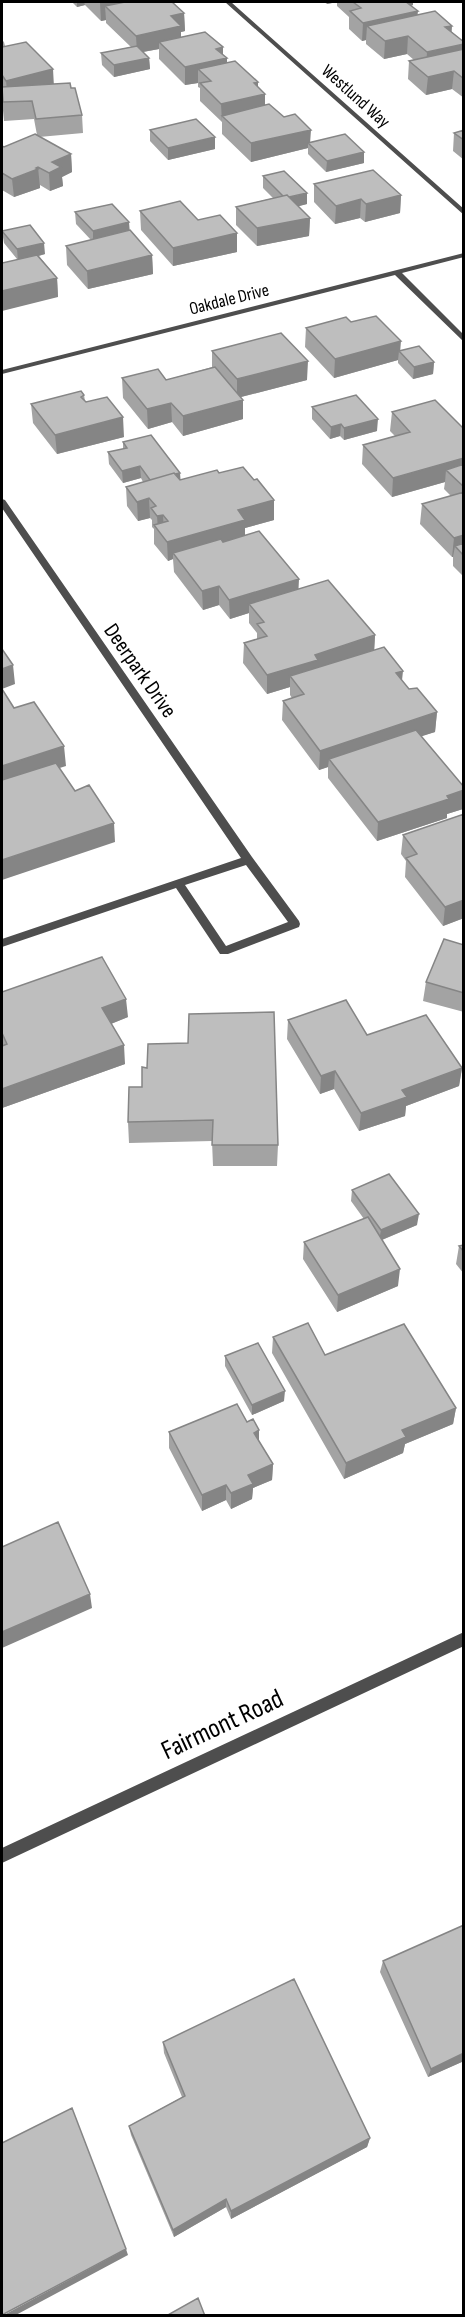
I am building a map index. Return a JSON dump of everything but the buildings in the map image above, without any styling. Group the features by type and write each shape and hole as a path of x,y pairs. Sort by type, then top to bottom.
{"street":[{"name":"Westlund Way","path":"228,2 464,213"},
{"name":"Oakdale Drive","path":"2,372 464,255"},
{"path":"396,272 464,340"},
{"name":"Deerpark Drive","path":"2,502 248,860 295,924 224,951 179,884"},
{"path":"2,944 248,860"},
{"name":"Fairmont Road","path":"2,1856 464,1639"}]}
